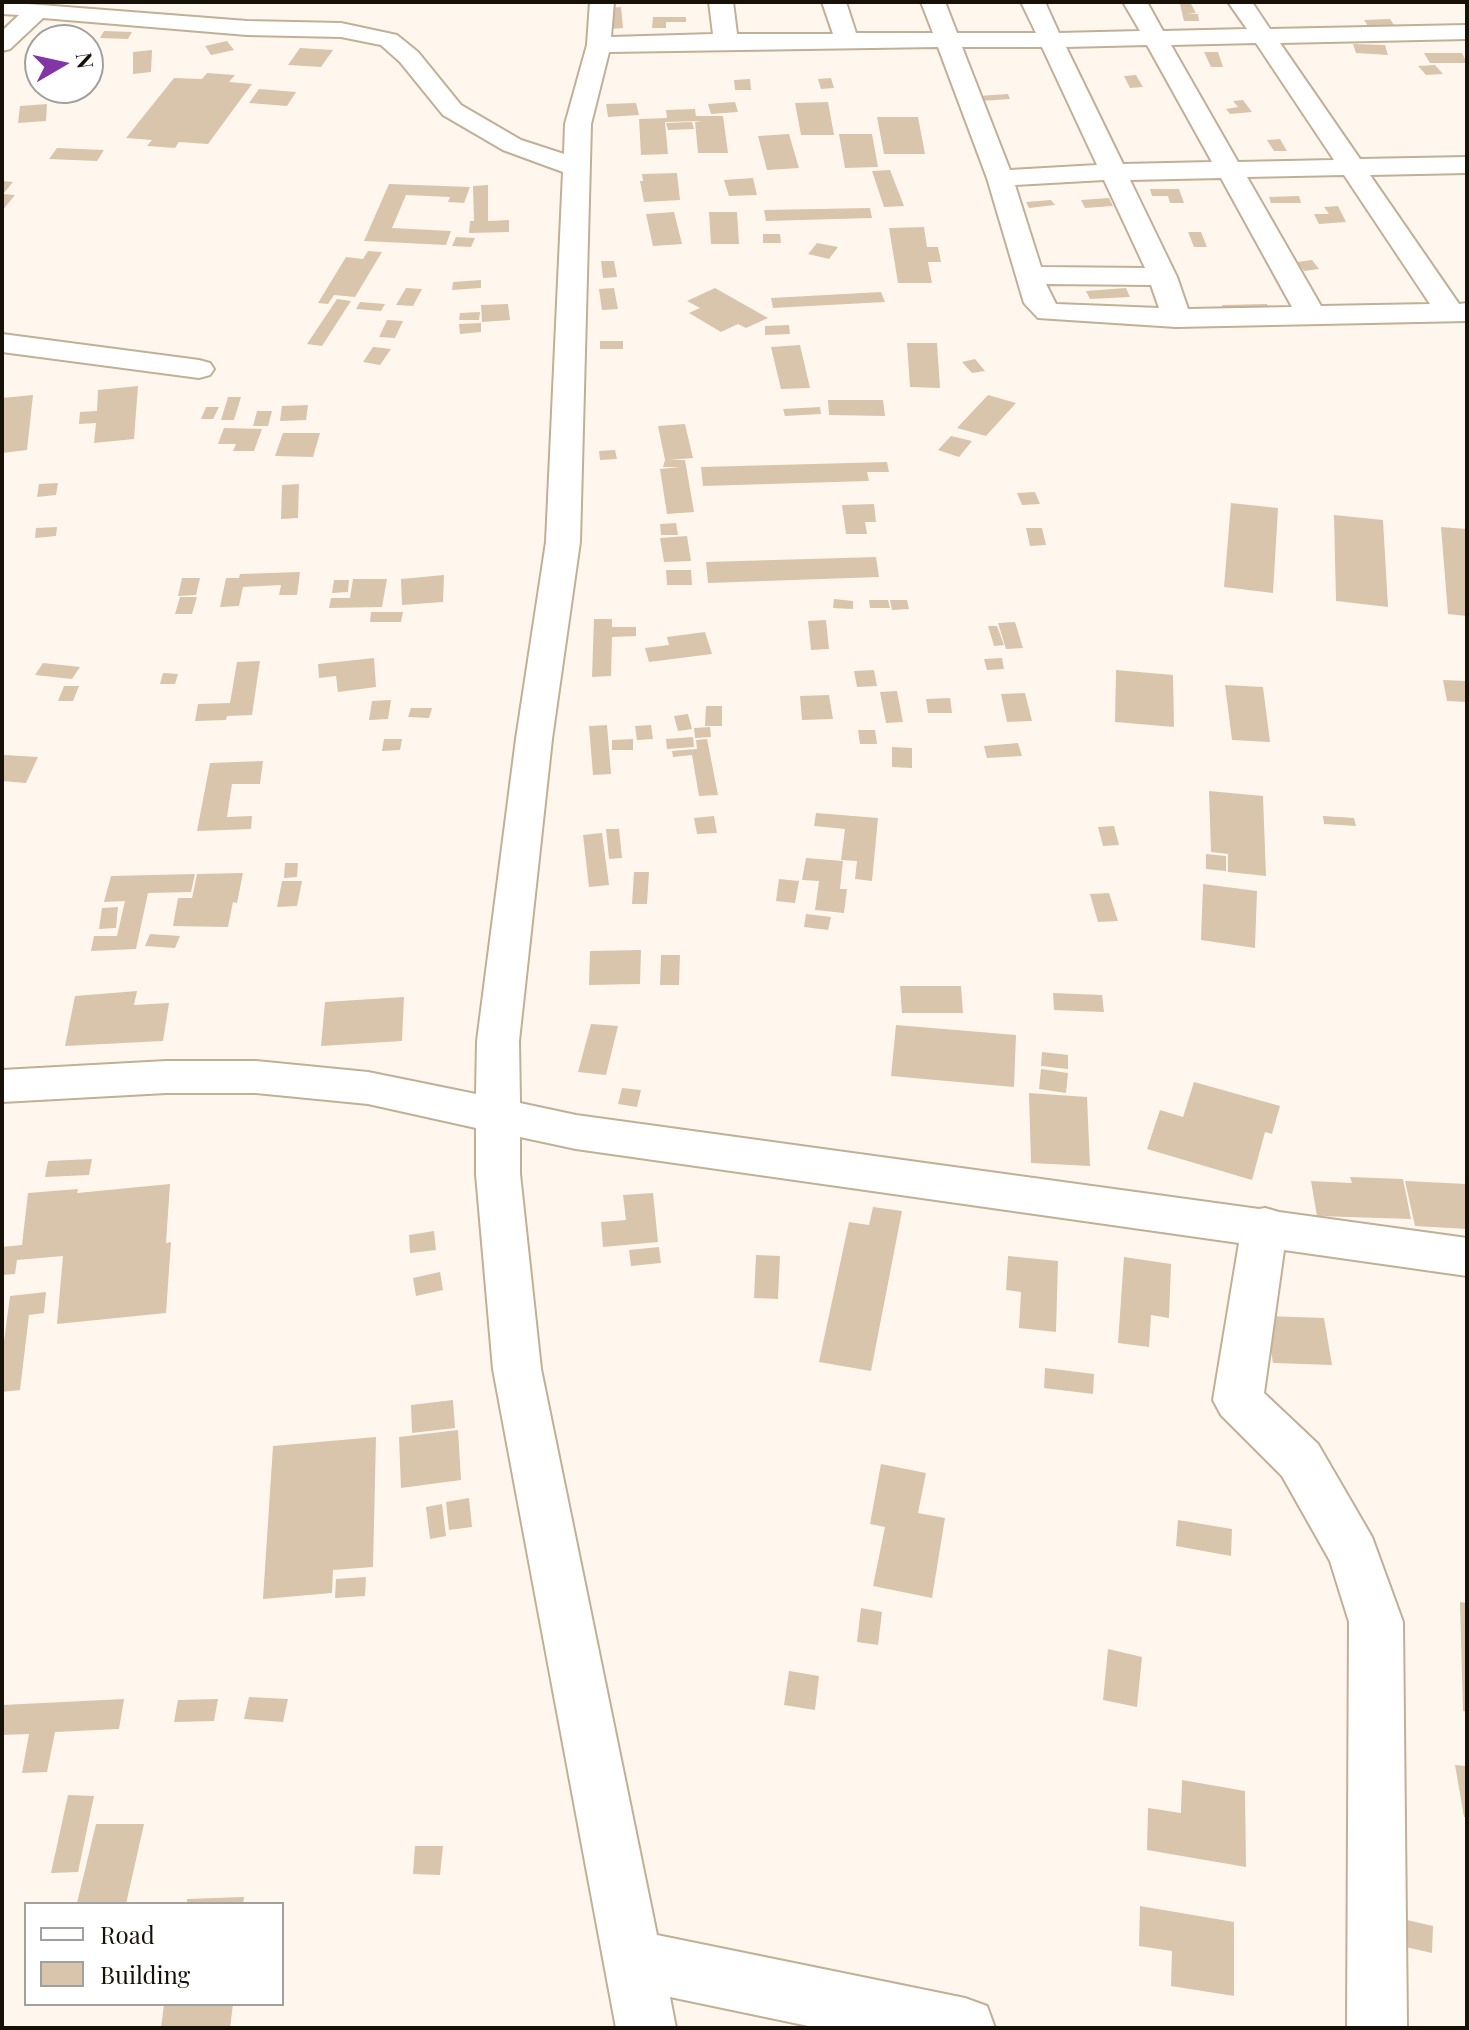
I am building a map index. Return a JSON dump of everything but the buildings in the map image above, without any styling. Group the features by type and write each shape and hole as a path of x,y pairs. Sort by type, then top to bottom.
{"street":[{"path":"602,2 599,45 578,124 563,542 498,1041 498,1174 517,1369 646,2028"},
{"path":"721,2 726,41"},
{"path":"834,2 847,41"},
{"path":"933,2 1000,178 1038,303 1048,312 1176,318 1459,312"},
{"path":"1033,2 1163,277 1176,318"},
{"path":"1135,2 1312,316"},
{"path":"1240,2 1352,167 1459,312"},
{"path":"224,26 336,5"},
{"path":"2,7 224,26 341,30 389,40 409,57 452,110 512,145 578,168"},
{"path":"2,44 38,10"},
{"path":"599,45 726,41 1263,37 1362,23 1465,20"},
{"path":"1000,178 1114,172 1457,165 1467,191"},
{"path":"1028,275 1163,277"},
{"path":"2,343 199,369"},
{"path":"2,1086 166,1077 256,1077 368,1088 604,1136 1265,1226 1467,1257"},
{"path":"1265,1226 1238,1400 1300,1460 1354,1554 1376,1622 1377,2028"},
{"path":"633,1960 965,2028"}]}
